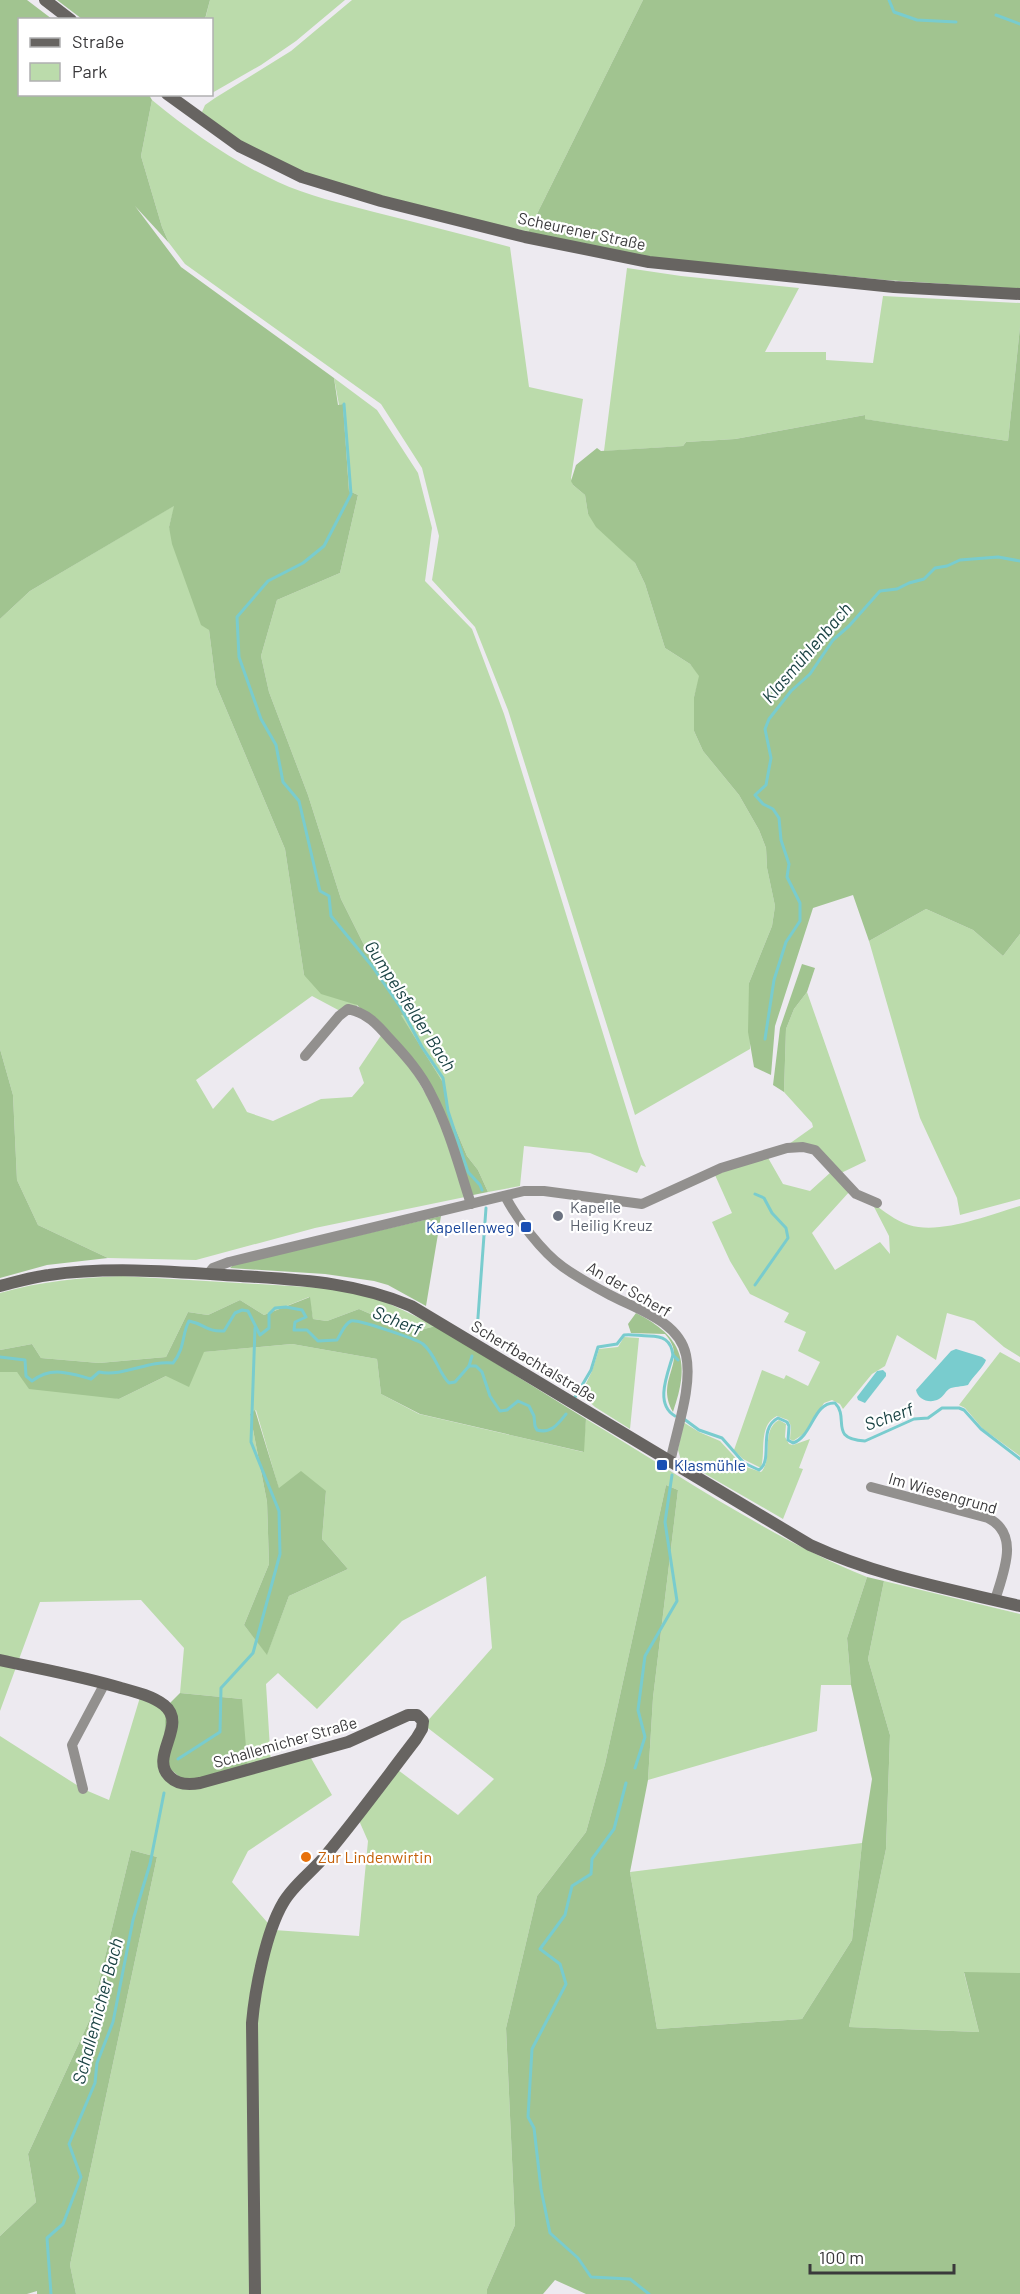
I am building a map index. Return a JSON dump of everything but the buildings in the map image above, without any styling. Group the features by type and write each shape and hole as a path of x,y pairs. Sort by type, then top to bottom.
{"street":[{"path":"45,0 68,18"},
{"name":"Scheurener Straße","path":"170,96 239,146 302,177 381,201 525,237 648,262 894,287 1020,294"},
{"path":"305,1056 339,1016 348,1009 360,1011 369,1018 410,1061 431,1092 471,1204"},
{"path":"208,1274 213,1268 229,1262 524,1191 544,1191 642,1204 721,1168 787,1148 803,1147 815,1150 856,1194 877,1203"},
{"name":"An der Scherf","path":"506,1196 512,1209 560,1265 588,1283 665,1324 684,1348 688,1377 670,1463"},
{"name":"Scherfbachtalstraße","path":"0,1286 49,1275 120,1271 208,1274 341,1284 390,1297 411,1306 810,1545 885,1574 1020,1606"},
{"name":"Im Wiesengrund","path":"871,1487 988,1518 1000,1524 1005,1530 1010,1546 995,1600"},
{"name":"Schallemicher Straße","path":"0,1660 105,1683 141,1694 166,1707 171,1717 172,1728 162,1762 165,1772 172,1779 189,1785 348,1742 408,1716 417,1715 423,1721 422,1729 416,1739 327,1854 287,1896 276,1917 271,1934 252,2023 255,2294"},
{"path":"83,1789 72,1745 105,1683"}],"green space":[{"path":"0,0 27,0 51,18 18,18 18,96 150,96 152,100 141,156 169,243 135,206 181,267 334,378 338,405 343,404 349,491 358,495 340,573 277,600 261,656 269,692 308,795 341,899 368,953 384,972 409,1016 401,1015 444,1084 447,1109 467,1156 478,1170 488,1192 473,1195 433,1091 357,1005 321,994 304,975 285,849 216,685 209,630 201,625 172,544 169,527 174,506 30,591 0,619"},
{"path":"57,0 210,0 205,18 81,18"},
{"path":"210,0 345,0 296,41 261,65 213,92 213,18 206,18"},
{"path":"352,0 643,0 528,232 381,197 308,174 242,143 202,112 205,105 215,98 291,51"},
{"path":"643,0 1020,0 1020,289 885,280 638,256 528,232"},
{"path":"152,100 228,155 289,187 337,202 510,247 529,387 583,399 571,478 573,485 585,495 588,514 635,563 645,584 665,648 690,664 700,676 694,697 694,731 703,751 739,795 759,830 766,848 767,868 775,906 772,926 749,983 750,1049 635,1115 508,710 475,627 432,580 439,536 422,468 381,404 185,264 169,243 141,156"},
{"path":"627,268 799,288 765,352 826,352 826,360 873,363 883,296 1020,303 1020,327 1008,441 864,419 865,415 735,439 686,442 683,446 604,451"},
{"path":"1020,327 1020,934 1003,956 973,930 926,909 869,941 853,895 813,908 775,1026 771,1075 754,1067 748,1032 749,983 772,926 775,906 767,868 766,848 759,830 739,795 703,751 694,731 694,697 699,676 690,664 665,648 645,584 635,563 596,527 588,514 585,495 571,481 576,465 597,448 601,451 683,446 686,442 735,439 865,415 865,419 1008,441"},
{"path":"334,378 377,410 418,473 432,528 425,581 472,629 504,714 646,1167 641,1165 637,1173 590,1153 524,1146 520,1186 488,1192 478,1170 467,1156 447,1109 444,1084 400,1014 408,1015 384,972 368,953 341,899 308,795 269,692 261,656 277,600 340,573 358,495 349,491 343,404 339,405"},
{"path":"175,505 169,527 209,630 216,685 285,849 304,975 357,1005 357,1009 342,1012 312,996 196,1080 213,1109 233,1087 247,1112 273,1121 321,1099 352,1097 364,1083 359,1068 382,1034 408,1064 437,1113 465,1197 315,1228 196,1260 108,1258 38,1225 17,1180 13,1095 0,1049 0,619 30,591"},
{"path":"926,909 973,930 1003,956 1020,934 1020,1199 960,1215 957,1198 920,1118 869,941"},
{"path":"802,964 815,968 807,992 794,1009 786,1029 784,1092 773,1085 780,1028"},
{"path":"807,992 866,1161 841,1173 821,1150 789,1144 813,1127 784,1092 786,1029 794,1009"},
{"path":"0,1049 13,1095 17,1180 38,1225 108,1258 47,1265 0,1278"},
{"path":"767,1156 783,1184 810,1191 831,1172 850,1191 812,1233 835,1270 880,1242 890,1254 889,1236 872,1203 890,1216 909,1225 935,1228 964,1223 1020,1206 1020,1357 1004,1347 974,1321 947,1313 936,1360 897,1335 885,1366 872,1374 843,1409 840,1404 832,1400 824,1403 805,1433 793,1441 790,1439 791,1426 788,1420 777,1416 771,1420 765,1432 761,1468 743,1459 734,1450 762,1370 784,1379 786,1375 808,1386 820,1362 798,1351 806,1332 784,1322 789,1313 750,1294 730,1261 712,1222 732,1213 715,1175"},
{"path":"441,1216 426,1306 388,1285 374,1281 325,1274 230,1268 233,1265"},
{"path":"122,1276 340,1289 371,1295 436,1326 412,1332 359,1309 327,1321 313,1319 309,1297 264,1315 240,1300 208,1315 188,1312 166,1357 99,1363 41,1358 32,1344 0,1350 0,1293 61,1281"},
{"path":"310,1297 313,1319 327,1321 359,1309 412,1332 436,1326 586,1419 584,1452 420,1414 381,1394 377,1359 292,1344 204,1352 189,1387 166,1376 119,1399 29,1389 17,1372 0,1372 0,1350 32,1344 41,1358 99,1363 166,1357 188,1312 208,1315 240,1300 264,1315"},
{"path":"636,1313 664,1332 679,1353 682,1365 681,1379 673,1412 668,1400 667,1389 674,1362 672,1344 665,1334 631,1333 628,1324"},
{"path":"624,1337 639,1338 630,1429 595,1407 581,1394 599,1349 618,1347"},
{"path":"292,1344 377,1359 381,1394 419,1414 583,1452 586,1419 759,1524 867,1577 847,1638 851,1685 821,1685 817,1731 648,1780 653,1698 678,1490 666,1485 605,1764 586,1832 537,1896 506,2028 515,2225 487,2289 487,2294 76,2294 70,2265 157,1857 131,1850 90,2019 28,2154 36,2202 0,2236 0,1736 83,1789 109,1800 141,1694 166,1707 162,1762 180,1783 242,1699 180,1693 184,1648 141,1600 40,1602 0,1711 0,1372 17,1372 119,1399 166,1376 203,1352","holes":["256,1410 279,1489 326,1491 322,1539 348,1569 289,1596 267,1654 244,1625 269,1564 267,1502 250,1414","486,1576 492,1648 424,1725 494,1779 458,1815 394,1767 357,1816 368,1841 359,1936 274,1930 232,1882 248,1851 332,1795 308,1753 271,1765 266,1684 278,1673 317,1709 402,1621"]},
{"path":"1000,1352 1020,1363 1020,1456 983,1429 965,1408 959,1405"},
{"path":"255,1410 279,1488 301,1471 326,1491 322,1539 348,1569 289,1596 267,1655 244,1625 269,1564 267,1502 250,1414"},
{"path":"779,1420 786,1424 785,1437 789,1444 793,1445 810,1439 799,1468 803,1469 783,1519 681,1460 678,1450 683,1422 720,1441 743,1466 761,1472 767,1460 770,1431"},
{"path":"666,1485 678,1490 653,1698 648,1780 630,1872 657,2029 802,2019 852,1940 862,1843 872,1779 851,1685 847,1638 867,1577 884,1581 868,1659 890,1735 886,1849 849,2027 979,2032 964,1972 1020,1973 1020,2294 586,2294 555,2280 543,2294 487,2294 487,2289 515,2225 506,2028 537,1896 586,1832 605,1764"},
{"path":"884,1581 1020,1614 1020,1973 964,1973 979,2032 849,2027 886,1849 890,1735 868,1659"},
{"path":"180,1693 242,1699 248,1771 189,1785 162,1762 166,1707"},
{"path":"862,1843 852,1940 802,2019 657,2029 630,1872"},
{"path":"131,1850 157,1857 70,2265 76,2294 37,2294 37,2291 27,2294 0,2294 0,2236 36,2202 28,2154 90,2019"}],"water":[{"path":"956,1349 986,1360 968,1385 953,1387 936,1400 922,1399 916,1390 951,1351"},
{"path":"883,1370 886,1376 865,1403 858,1400 857,1397 877,1371"}],"waterway":[{"path":"889,0 894,12 917,20 956,22"},
{"path":"996,15 1020,24"},
{"name":"Gumpelsfelder Bach","path":"344,404 351,494 324,546 303,563 268,581 237,617 239,657 261,719 276,745 283,782 299,801 320,891 329,896 331,916 372,966 401,1008 422,1047 443,1078 448,1111 468,1172 482,1190"},
{"name":"Klasmühlenbach","path":"765,1039 774,980 786,942 800,921 800,903 787,877 789,864 781,840 779,818 773,809 763,804 755,795 766,785 771,758 765,729 769,719 791,691 810,674 833,640 849,626 880,591 897,589 924,579 935,568 960,560 998,557 1020,561"},
{"name":"Klasmühlenbach","path":"755,1194 764,1198 772,1213 786,1228 788,1238 755,1285"},
{"name":"Gumpelsfelder Bach","path":"477,1331 486,1208"},
{"name":"Scherf","path":"0,1357 25,1360 26,1376 32,1381 39,1376 53,1372 91,1379 99,1372 118,1372 154,1364 173,1363 180,1352 189,1321 209,1329 224,1331 235,1313 242,1310 248,1311 260,1335 269,1328 269,1314 275,1308 286,1307 302,1310 306,1317 295,1322 294,1330 307,1330 318,1341 337,1340 351,1321 375,1326 418,1341 431,1353 449,1383 455,1382 469,1366 476,1366 482,1372 490,1396 500,1411 507,1410 518,1401 529,1406 537,1430 550,1429 557,1425 566,1414"},
{"name":"Schallemicher Bach","path":"178,1759 220,1732 221,1688 253,1653 280,1554 279,1511 251,1442 255,1328"},
{"name":"Scherf","path":"574,1399 591,1370 598,1347 617,1344 624,1335 658,1337 666,1340 672,1350 673,1355 664,1396 665,1404 675,1416"},
{"name":"Scherf","path":"673,1355 678,1360"},
{"name":"Gumpelsfelder Bach","path":"469,1366 472,1356"},
{"name":"Scherf","path":"684,1419 699,1430 722,1438 744,1463 759,1470 765,1459 768,1429 778,1418 787,1422 788,1440 793,1443 805,1434 822,1408 835,1403 841,1415 843,1432 854,1439 865,1441 914,1419 928,1418 942,1408 959,1408 964,1410 981,1429 1020,1459"},
{"path":"635,1768 645,1737 638,1710 645,1656 677,1601 665,1522 672,1475"},
{"path":"626,1783 614,1829 592,1859 591,1874 572,1886 565,1915 540,1949 560,1964 566,1984 532,2049 528,2117 534,2128 541,2189 550,2233 578,2258 591,2277 630,2279 649,2294"},
{"name":"Schallemicher Bach","path":"51,2294 47,2238 63,2224 81,2177 69,2144 95,2083 97,2063 113,2022 133,1920 150,1864 164,1793"}],"place":[{"name":"Kapelle Heilig Kreuz","path":"558,1216"},
{"name":"Kapellenweg","path":"526,1227"},
{"name":"Klasmühle","path":"662,1465"},
{"name":"Zur Lindenwirtin","path":"306,1857"}]}
